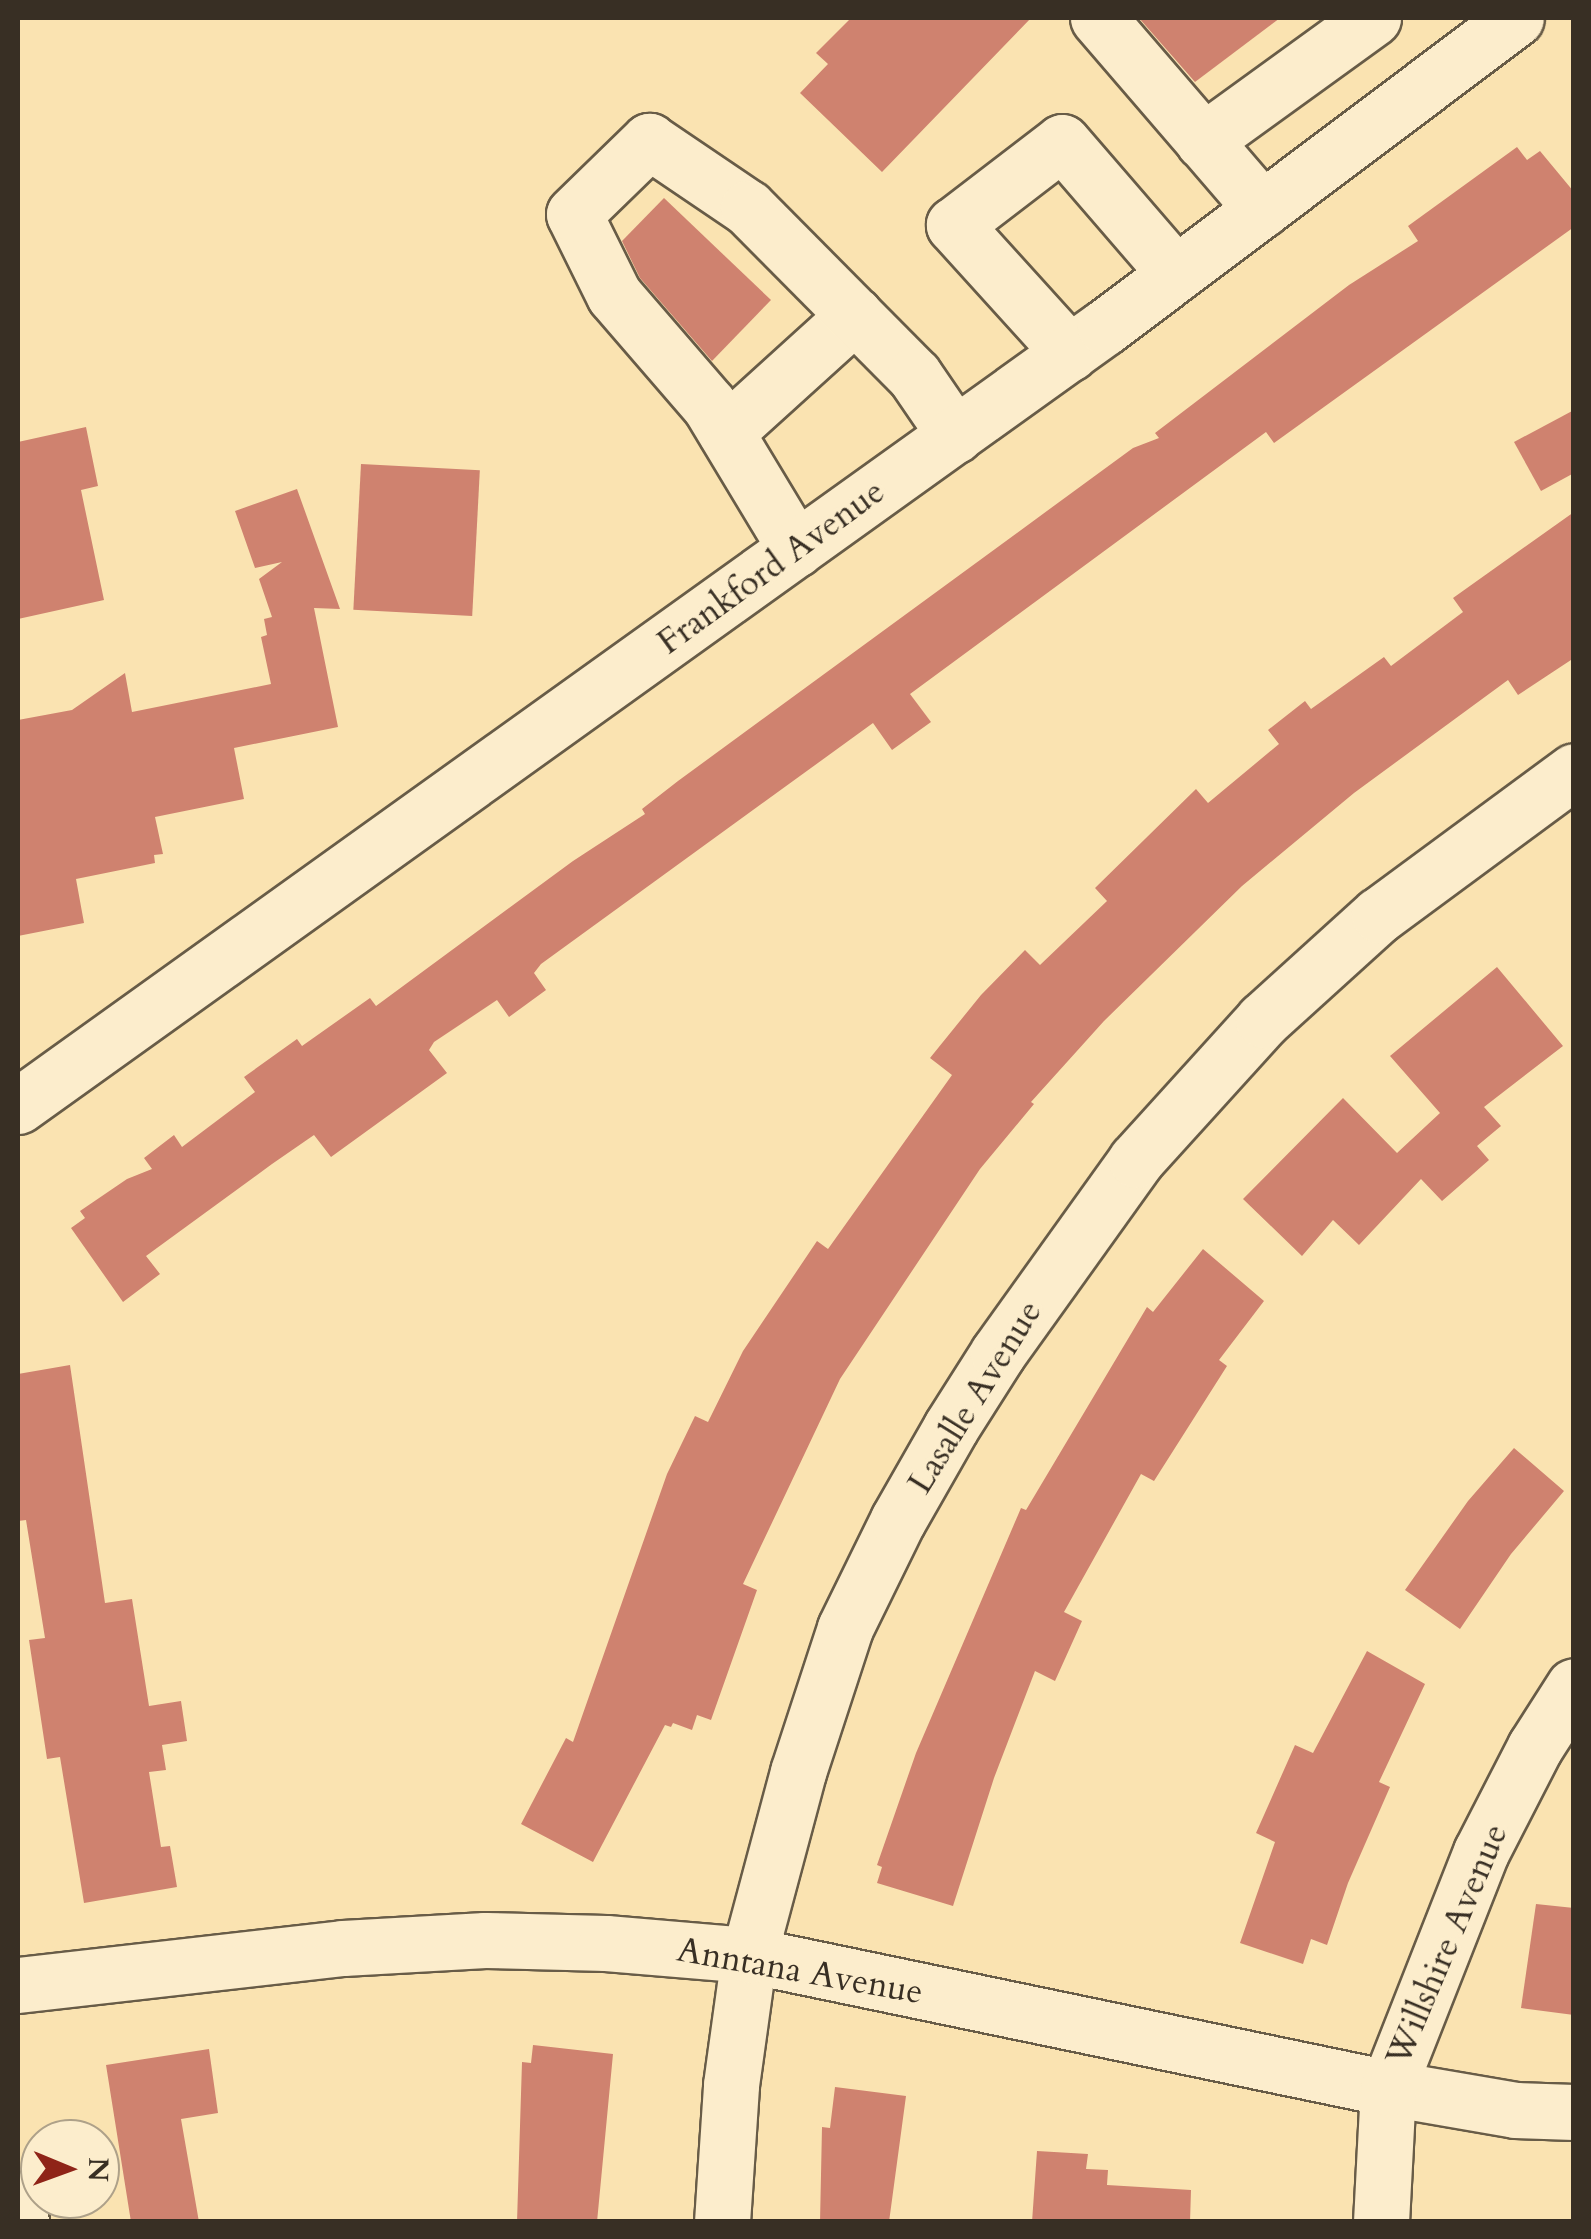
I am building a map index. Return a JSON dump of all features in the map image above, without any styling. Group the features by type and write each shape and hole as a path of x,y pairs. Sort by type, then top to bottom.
{"street":[{"path":"1098,18 1262,209"},
{"name":"Frankford Avenue","path":"18,1106 1070,353 1373,125 1459,37 1516,18"},
{"path":"1203,141 1352,33 1373,125"},
{"path":"796,549 709,405 614,295 574,214 648,141 748,208 914,375 956,434"},
{"path":"1070,353 954,226 1062,142 1176,274"},
{"path":"726,432 854,315"},
{"name":"Lasalle Avenue","path":"722,2222 732,2085 748,1955 798,1772 845,1628 898,1520 998,1353 1136,1160 1263,1020 1379,915 1574,770"},
{"name":"Willshire Avenue","path":"1381,2222 1388,2088 1482,1852 1535,1747 1574,1686"},
{"name":"Anntana Avenue","path":"18,1985 204,1961 484,1940 606,1943 748,1955 1388,2088 1515,2110 1574,2112"},
{"path":"18,2200 21,2222"}],"building":[{"path":"851,18 1031,18 882,172 800,93 828,64 816,53"},
{"path":"1139,18 1280,18 1195,82"},
{"path":"1517,147 1527,160 1540,151 1574,192 1574,227 1274,443 1266,432 910,694 931,722 892,750 873,723 541,964 534,973 546,990 509,1017 497,1000 434,1042 429,1050 447,1073 331,1157 314,1135 272,1164 146,1256 160,1274 123,1302 71,1228 85,1218 80,1211 127,1179 152,1169 144,1158 174,1135 182,1147 255,1092 244,1077 297,1039 302,1046 370,998 376,1006 573,861 645,814 642,809 678,781 1133,448 1159,438 1155,433 1349,285 1418,241 1408,226"},
{"path":"664,198 771,300 712,361 640,278 622,241"},
{"path":"1574,410 1574,473 1541,491 1514,442"},
{"path":"86,427 98,486 81,490 104,600 18,619 18,442"},
{"path":"361,464 480,470 472,616 353,610"},
{"path":"297,489 340,609 314,608 338,727 234,748 244,799 155,817 163,854 154,855 155,863 76,879 84,923 18,936 18,720 72,710 125,673 132,712 271,684 261,637 267,635 264,619 272,617 259,579 282,562 255,568 235,511"},
{"path":"1574,512 1574,658 1518,695 1508,680 1354,793 1242,886 1104,1021 1031,1102 1034,1104 980,1169 840,1379 743,1584 757,1590 711,1720 697,1715 692,1730 673,1723 671,1727 665,1725 593,1862 521,1824 566,1738 573,1742 667,1474 695,1416 708,1422 743,1351 817,1241 828,1249 952,1075 930,1058 981,995 1025,950 1040,965 1107,901 1095,888 1196,789 1208,803 1279,744 1268,730 1305,701 1311,709 1384,657 1391,666 1463,612 1453,598"},
{"path":"1497,967 1563,1046 1484,1107 1501,1126 1477,1146 1489,1160 1442,1201 1421,1179 1359,1245 1333,1220 1302,1256 1243,1199 1343,1098 1397,1153 1440,1113 1390,1056"},
{"path":"1203,1249 1264,1301 1219,1360 1227,1366 1154,1481 1141,1474 1064,1612 1082,1621 1055,1681 1035,1671 994,1778 953,1906 877,1883 882,1867 877,1865 916,1753 1021,1508 1026,1510 1147,1307 1153,1312"},
{"path":"70,1365 105,1603 132,1599 149,1706 181,1701 187,1741 162,1745 166,1770 149,1772 161,1847 170,1846 177,1887 84,1903 60,1757 47,1759 29,1640 45,1638 26,1520 18,1521 18,1374"},
{"path":"1514,1448 1564,1491 1511,1554 1460,1629 1405,1590 1468,1501"},
{"path":"1367,1651 1425,1684 1379,1782 1390,1787 1348,1883 1327,1945 1311,1939 1303,1964 1240,1943 1275,1842 1256,1833 1295,1745 1313,1753"},
{"path":"1536,1904 1574,1908 1574,2015 1521,2008"},
{"path":"533,2045 613,2054 597,2222 517,2222 522,2062 531,2063"},
{"path":"209,2049 218,2113 181,2119 199,2222 131,2222 120,2153 120,2119 115,2119 106,2065"},
{"path":"835,2087 906,2096 889,2222 820,2222 822,2127 830,2128"},
{"path":"1037,2151 1088,2154 1086,2169 1108,2170 1107,2185 1191,2190 1190,2222 1032,2222"}]}
